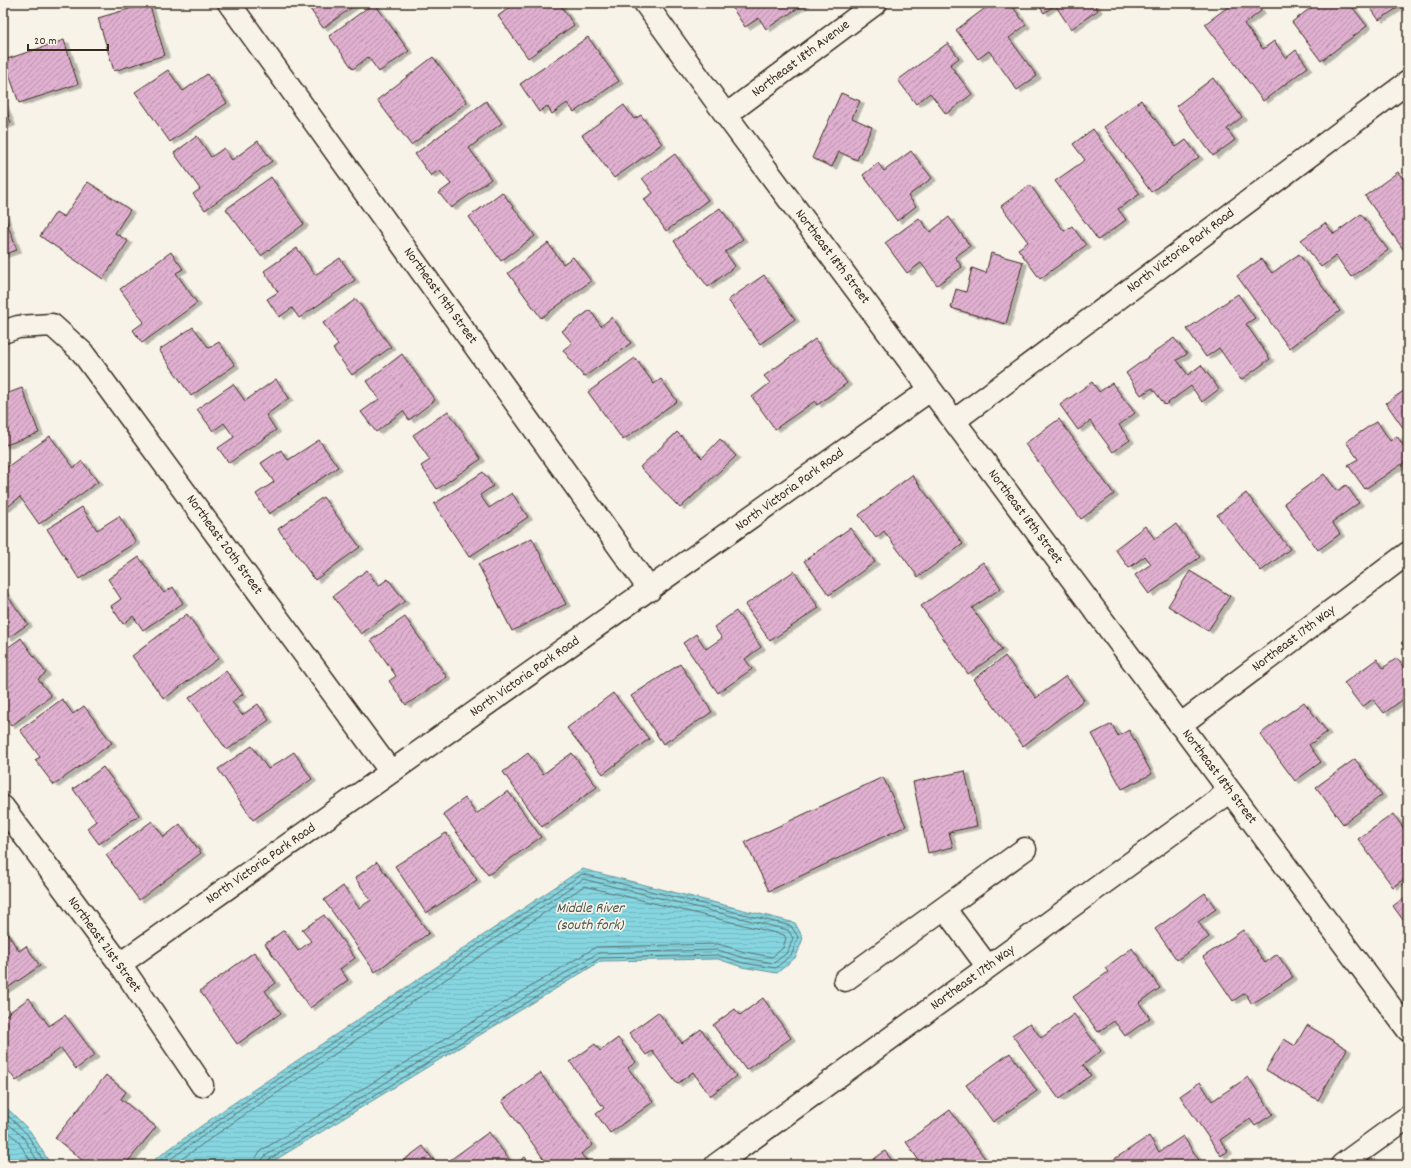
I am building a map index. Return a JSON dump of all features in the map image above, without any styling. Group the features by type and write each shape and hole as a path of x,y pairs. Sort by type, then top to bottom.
{"street":[{"name":"Northeast 19th Street","path":"228,3 650,590"},
{"name":"Northeast 18th Street","path":"645,3 930,390 1408,1029"},
{"name":"Northeast 18th Avenue","path":"726,115 876,3"},
{"name":"North Victoria Park Road","path":"954,421 1408,82"},
{"name":"Northeast 20th Street","path":"3,332 18,327 52,324 82,352 391,772"},
{"name":"North Victoria Park Road","path":"120,964 650,590 930,390"},
{"name":"Northeast 17th Way","path":"1180,725 1408,553"},
{"name":"Northeast 17th Way","path":"716,1165 1230,791"},
{"name":"Northeast 21st Street","path":"3,807 120,964 202,1085"},
{"path":"845,980 1025,849"},
{"path":"944,908 988,967"},
{"path":"1342,1165 1408,1117"}],"water":[{"name":"Middle River (south fork)","path":"582,869 795,923 803,938 796,957 777,973 742,967 718,959 601,961 267,1165 147,1165 225,1109"},
{"path":"3,1104 30,1131 51,1165 3,1165"}],"building":[{"path":"149,3 165,55 114,71 98,18"},
{"path":"306,3 358,3 323,28"},
{"path":"374,3 409,51 379,72 368,57 353,69 329,36"},
{"path":"516,3 559,3 574,25 528,58 498,16"},
{"path":"729,3 806,3 766,29 759,18 745,27"},
{"path":"992,3 1010,3 1026,25 1009,38 1037,76 1017,90 989,51 978,59 956,30"},
{"path":"1037,3 1094,3 1098,10 1071,29 1055,5 1044,13"},
{"path":"1233,3 1255,3 1261,11 1244,24 1263,49 1274,41 1286,58 1296,50 1308,67 1263,101 1205,24"},
{"path":"1317,3 1349,3 1367,26 1321,61 1292,22"},
{"path":"1367,3 1405,3 1379,20"},
{"path":"588,37 619,81 574,112 567,103 552,114 547,106 539,112 520,84"},
{"path":"64,40 78,84 19,103 4,60"},
{"path":"948,43 959,58 950,65 972,94 946,114 930,93 916,104 898,80"},
{"path":"433,57 467,102 411,145 377,100"},
{"path":"168,70 183,91 207,74 227,103 170,142 135,92"},
{"path":"1213,78 1242,117 1227,129 1235,140 1213,156 1176,106"},
{"path":"841,93 860,101 852,118 872,127 857,160 839,152 832,167 812,158"},
{"path":"1141,100 1176,147 1186,140 1199,157 1151,192 1104,127"},
{"path":"486,101 502,123 469,148 491,179 451,208 439,193 451,184 439,170 431,176 415,154"},
{"path":"3,103 11,123 3,126"},
{"path":"624,105 634,119 641,115 662,144 614,178 582,135"},
{"path":"1093,129 1140,194 1118,209 1126,220 1098,240 1055,181 1085,160 1073,144"},
{"path":"197,136 211,157 224,148 232,160 258,141 272,161 205,210 193,194 200,189 174,153"},
{"path":"911,151 932,178 908,196 916,206 897,221 863,175 878,163 884,171"},
{"path":"675,154 708,200 666,231 644,199 653,193 642,178"},
{"path":"1398,172 1408,186 1408,256 1365,196"},
{"path":"271,177 304,224 261,256 226,209"},
{"path":"88,182 130,210 115,233 128,241 103,279 40,236 56,212 64,217"},
{"path":"1030,185 1064,231 1072,226 1086,245 1040,279 1018,249 1028,242 1001,206"},
{"path":"502,192 535,236 501,261 469,217"},
{"path":"720,208 743,239 725,252 735,266 708,287 674,241"},
{"path":"3,212 17,250 3,255"},
{"path":"1361,214 1388,250 1351,277 1336,256 1321,267 1301,240 1325,223 1334,234"},
{"path":"949,217 970,246 955,257 962,267 937,285 921,263 907,273 885,243 919,218 930,232"},
{"path":"548,243 563,264 573,257 591,281 541,318 508,273"},
{"path":"297,248 315,275 340,258 355,280 299,318 292,308 279,317 267,299 278,292 264,271"},
{"path":"171,252 183,269 176,273 197,303 142,343 133,330 144,322 120,289"},
{"path":"991,253 1023,262 1006,324 951,308 956,289 966,292 972,268 986,273"},
{"path":"1299,254 1340,311 1289,348 1237,276 1261,259 1272,273"},
{"path":"764,275 795,319 760,344 728,300"},
{"path":"1238,294 1255,318 1246,324 1270,359 1241,380 1219,348 1206,357 1187,329"},
{"path":"356,299 391,347 352,375 333,349 338,345 323,323"},
{"path":"590,310 601,326 612,317 631,343 584,377 563,350 572,343 562,331"},
{"path":"193,327 209,348 219,342 235,365 191,396 159,350"},
{"path":"1174,338 1187,354 1177,360 1188,375 1201,365 1219,389 1202,402 1191,386 1165,405 1152,388 1141,395 1126,373"},
{"path":"815,339 847,383 817,405 815,401 775,429 752,397 770,383 764,376"},
{"path":"402,354 435,400 409,420 403,411 376,432 361,412 379,399 367,381"},
{"path":"635,358 654,384 661,379 677,401 623,440 588,392"},
{"path":"276,379 289,398 266,415 276,430 229,463 218,448 234,437 224,423 213,431 197,409 233,384 245,401"},
{"path":"1092,382 1099,392 1112,383 1135,413 1119,425 1130,440 1113,452 1090,421 1078,430 1060,405"},
{"path":"22,388 39,433 3,446 3,395"},
{"path":"1408,388 1408,435 1386,403"},
{"path":"448,411 481,459 437,489 421,466 430,460 413,435"},
{"path":"1059,419 1114,494 1081,519 1025,444"},
{"path":"1377,421 1390,441 1397,436 1408,453 1408,460 1365,489 1348,465 1358,459 1346,442"},
{"path":"677,432 702,458 720,439 736,456 680,508 640,467"},
{"path":"50,436 74,468 82,461 98,482 39,524 20,497 5,509 3,507 3,470"},
{"path":"319,440 338,467 269,514 256,494 274,482 261,463 281,450 288,460"},
{"path":"483,472 493,486 480,495 489,508 512,493 528,517 469,557 434,504"},
{"path":"1324,474 1337,491 1346,485 1359,503 1332,522 1340,534 1318,550 1284,503"},
{"path":"912,475 963,544 918,577 884,531 876,538 859,515"},
{"path":"1246,493 1290,549 1261,571 1217,515"},
{"path":"323,497 360,547 315,580 278,529"},
{"path":"82,507 97,530 119,516 136,542 79,579 47,529"},
{"path":"1176,524 1200,557 1149,594 1135,575 1151,564 1145,556 1129,568 1115,549 1145,526 1155,539"},
{"path":"850,528 875,562 829,595 804,561"},
{"path":"532,538 566,604 512,631 478,564"},
{"path":"139,557 164,593 173,587 183,603 143,630 133,616 123,624 111,606 121,599 108,579"},
{"path":"983,562 1001,588 972,608 1002,650 968,674 921,606"},
{"path":"367,570 378,586 388,579 405,601 361,634 333,596"},
{"path":"794,571 819,608 770,641 745,605"},
{"path":"1190,571 1230,596 1208,631 1168,606"},
{"path":"3,590 28,624 8,638 3,631"},
{"path":"736,611 761,647 745,659 752,669 718,693 683,643 696,634 706,649 722,638 714,627"},
{"path":"187,614 219,658 164,699 132,656"},
{"path":"405,617 447,677 406,705 389,681 396,676 371,640"},
{"path":"21,638 46,673 38,679 51,696 11,726 3,714 3,704 5,703 3,701 3,651"},
{"path":"1408,638 1408,651 1401,643"},
{"path":"1005,656 1036,698 1066,676 1084,700 1023,746 974,679"},
{"path":"1397,658 1408,674 1408,696 1384,713 1373,699 1362,707 1344,683 1377,659 1383,668"},
{"path":"680,664 712,712 663,744 631,696"},
{"path":"226,671 243,694 232,702 242,715 258,704 269,720 227,750 189,698"},
{"path":"613,693 649,739 603,774 567,728"},
{"path":"62,699 73,714 84,706 112,743 54,785 35,760 40,757 20,730"},
{"path":"1304,702 1327,732 1309,745 1321,762 1295,781 1260,734"},
{"path":"1112,724 1118,736 1129,730 1152,774 1122,789 1092,734"},
{"path":"252,746 268,769 294,752 312,779 253,820 218,769"},
{"path":"528,753 543,774 572,753 597,787 542,827 503,772"},
{"path":"1355,759 1382,795 1343,824 1316,787"},
{"path":"103,767 139,815 99,844 87,828 96,821 73,789"},
{"path":"965,771 977,826 949,832 953,847 928,853 913,782"},
{"path":"883,777 906,826 769,891 745,842"},
{"path":"508,791 541,837 488,875 443,814 465,798 476,814"},
{"path":"1393,814 1408,834 1408,876 1393,887 1358,839"},
{"path":"152,821 164,837 180,824 201,853 139,900 106,855"},
{"path":"446,833 477,880 426,913 395,866"},
{"path":"377,862 429,933 375,972 324,900 343,886 359,908 371,900 355,878"},
{"path":"1205,893 1216,909 1198,922 1209,937 1177,960 1155,929"},
{"path":"1408,895 1408,927 1393,906"},
{"path":"324,915 355,958 340,969 348,980 310,1008 265,944 284,930 298,951 311,941 302,930"},
{"path":"3,927 19,951 26,946 40,966 3,991"},
{"path":"1243,930 1265,963 1277,954 1293,977 1252,1004 1245,993 1233,1001 1203,957"},
{"path":"1132,948 1160,988 1139,1003 1150,1018 1125,1036 1114,1021 1098,1032 1073,997 1108,972 1105,968"},
{"path":"254,952 276,983 265,991 281,1013 237,1044 200,991"},
{"path":"29,998 49,1026 65,1015 95,1055 76,1069 61,1048 16,1081 3,1063 3,1017"},
{"path":"763,998 791,1038 746,1070 713,1025 735,1009 740,1015"},
{"path":"658,1012 682,1043 701,1029 736,1076 710,1096 693,1072 677,1084 652,1051 646,1055 629,1033"},
{"path":"1074,1014 1101,1051 1083,1065 1091,1075 1059,1099 1012,1035 1030,1023 1041,1038"},
{"path":"1307,1025 1347,1049 1318,1100 1266,1070 1284,1039 1295,1046"},
{"path":"618,1038 636,1062 628,1068 653,1102 610,1133 596,1114 604,1108 570,1062 595,1044 600,1051"},
{"path":"1010,1053 1037,1091 993,1122 966,1085"},
{"path":"540,1073 593,1145 581,1154 590,1165 548,1165 502,1101"},
{"path":"106,1075 126,1092 121,1099 156,1127 125,1165 88,1165 55,1138"},
{"path":"1248,1077 1273,1114 1255,1126 1250,1119 1220,1140 1228,1151 1221,1156 1180,1096 1200,1082 1212,1101"},
{"path":"950,1110 989,1164 988,1165 922,1165 906,1142"},
{"path":"489,1132 513,1165 453,1165 450,1160"},
{"path":"1149,1136 1159,1152 1183,1136 1202,1165 1112,1165 1110,1162"},
{"path":"423,1146 437,1165 397,1165"},
{"path":"885,1151 895,1165 866,1165"},
{"path":"525,1157 531,1165 514,1165"}]}
